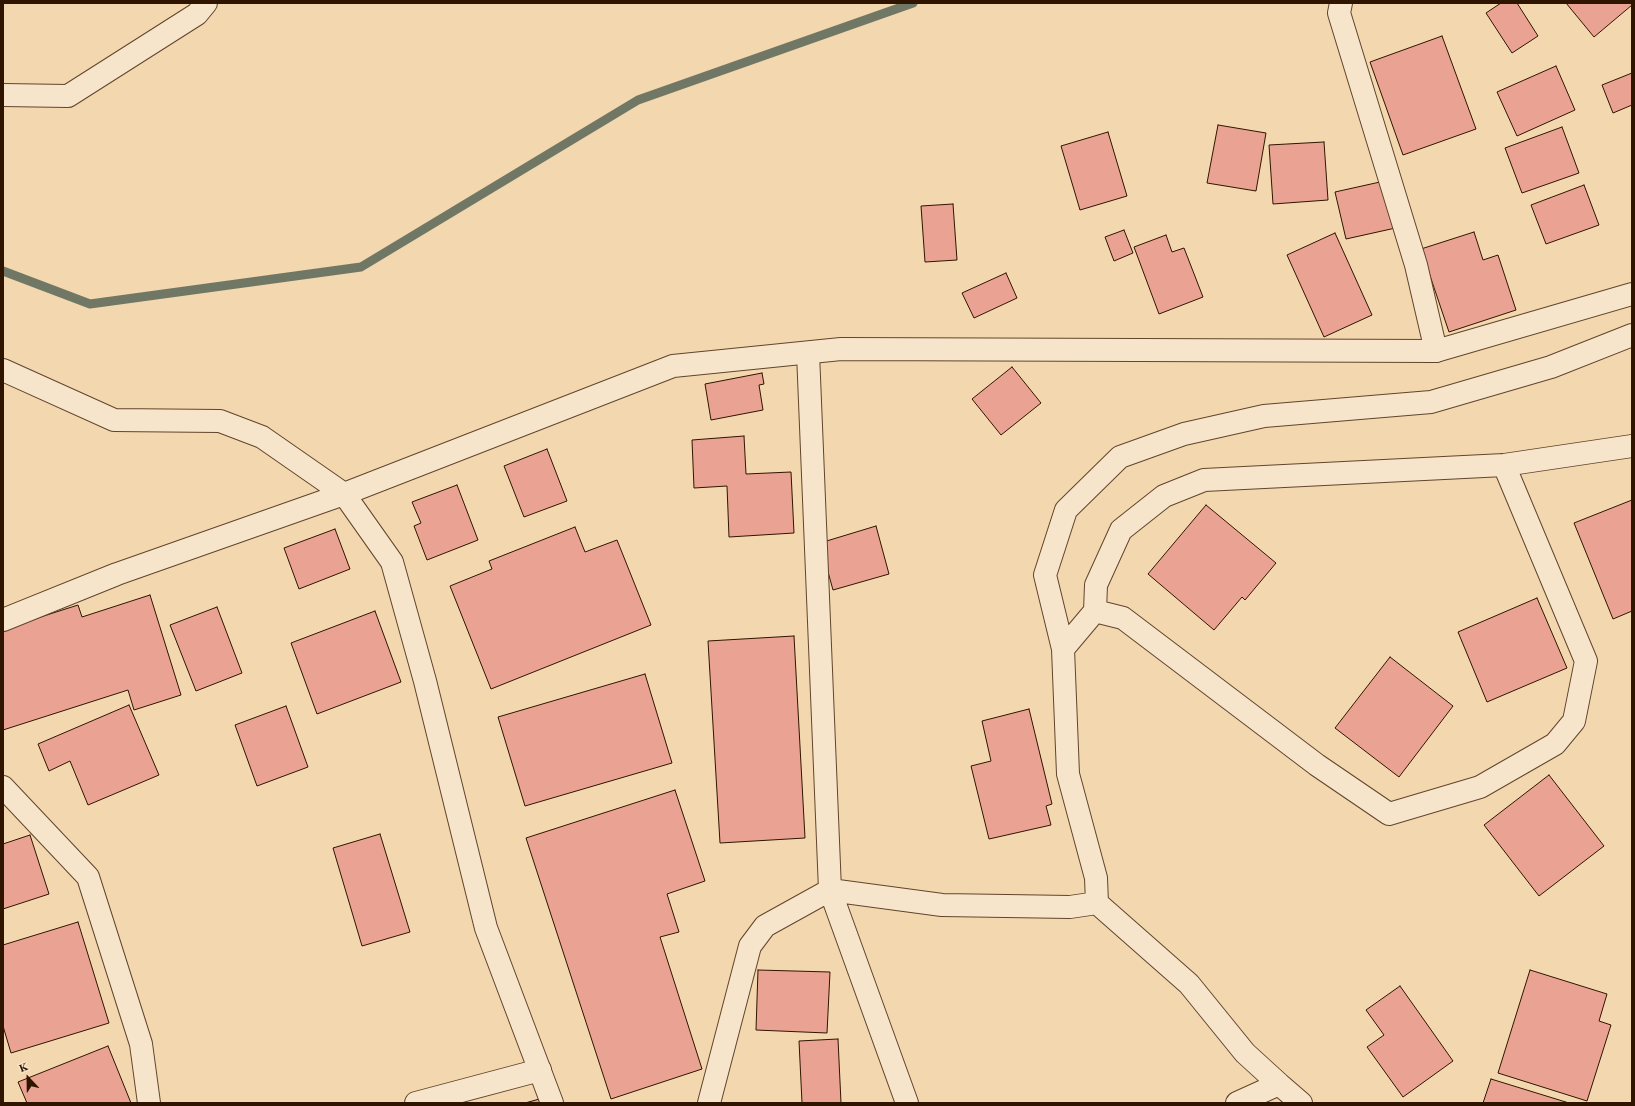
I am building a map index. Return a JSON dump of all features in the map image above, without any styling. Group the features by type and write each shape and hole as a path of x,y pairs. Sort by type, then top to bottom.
{"street":[{"path":"3,95 68,96 198,14 206,3"},
{"path":"1341,3 1339,13 1416,265 1436,351"},
{"path":"3,620 117,574 344,494 673,366 841,349 1436,351 1632,294"},
{"path":"1301,1103 1245,1053 1189,984 1098,903 1096,878 1068,774 1063,649 1045,575 1066,510 1120,457 1184,434 1264,416 1431,402 1551,367 1632,335"},
{"path":"808,353 830,890 906,1103"},
{"path":"3,370 114,420 220,421 262,437 344,494 392,562 425,681 486,928 552,1103"},
{"path":"1063,649 1094,611 1096,585 1121,530 1164,496 1204,480 1504,466 1632,446"},
{"path":"1094,611 1123,618 1317,765 1389,814 1480,787 1555,744 1574,721 1586,661 1504,466"},
{"path":"3,787 88,877 141,1044 149,1103"},
{"path":"709,1103 750,946 765,926 830,890 942,905 1070,907 1098,903"},
{"path":"416,1103 540,1070"},
{"path":"1237,1103 1280,1084"}],"building":[{"path":"1501,3 1517,3 1538,36 1512,53 1486,13"},
{"path":"1566,3 1632,3 1632,5 1594,37"},
{"path":"1442,36 1476,129 1403,155 1370,62"},
{"path":"1556,66 1575,110 1517,136 1497,92"},
{"path":"1632,73 1632,105 1613,113 1602,85"},
{"path":"1218,125 1266,133 1256,191 1207,183"},
{"path":"1562,127 1579,173 1522,193 1505,148"},
{"path":"1108,132 1127,196 1080,210 1061,146"},
{"path":"1324,142 1328,200 1273,204 1269,145"},
{"path":"1389,180 1400,227 1346,239 1335,192"},
{"path":"1584,185 1599,225 1546,244 1531,205"},
{"path":"953,204 957,260 925,262 921,206"},
{"path":"1124,230 1133,253 1114,261 1105,237"},
{"path":"1474,232 1483,260 1498,255 1516,310 1449,332 1421,249"},
{"path":"1335,233 1372,315 1324,337 1287,255"},
{"path":"1166,235 1172,252 1184,248 1203,297 1159,314 1134,247"},
{"path":"1006,273 1017,298 974,318 962,293"},
{"path":"1012,367 1041,403 1001,435 972,399"},
{"path":"762,373 764,384 759,385 763,410 711,420 705,384"},
{"path":"744,436 746,474 791,472 794,533 729,537 727,486 694,488 692,440"},
{"path":"547,449 567,501 524,517 504,466"},
{"path":"457,485 478,540 427,560 414,526 421,523 412,502"},
{"path":"1632,500 1632,611 1613,619 1574,523"},
{"path":"1206,505 1276,563 1245,600 1242,597 1214,630 1148,574"},
{"path":"876,526 889,574 833,590 820,543"},
{"path":"575,527 585,552 617,540 651,625 491,689 450,586 492,569 489,561"},
{"path":"335,529 350,569 299,589 284,548"},
{"path":"150,595 181,695 134,710 128,690 3,730 3,629 78,605 82,617"},
{"path":"1537,598 1567,668 1487,702 1458,632"},
{"path":"217,607 242,673 196,691 170,625"},
{"path":"375,611 401,682 317,714 291,643"},
{"path":"794,636 805,838 720,843 708,641"},
{"path":"1390,657 1453,706 1399,777 1335,728"},
{"path":"645,674 672,763 525,806 498,717"},
{"path":"129,705 159,775 88,805 70,761 49,771 38,744"},
{"path":"286,706 308,767 257,786 235,725"},
{"path":"1029,709 1052,804 1046,806 1051,825 989,839 971,766 991,761 982,721"},
{"path":"1549,775 1604,846 1539,896 1484,825"},
{"path":"675,790 705,881 667,894 679,932 660,937 702,1069 611,1099 526,838"},
{"path":"380,834 410,932 362,946 333,848"},
{"path":"30,835 49,894 3,909 3,844"},
{"path":"78,922 109,1023 11,1053 3,1026 3,945"},
{"path":"758,970 830,972 827,1033 756,1030"},
{"path":"1530,970 1607,994 1599,1021 1611,1025 1587,1101 1498,1073"},
{"path":"1400,986 1453,1061 1403,1097 1367,1047 1384,1035 1366,1010"},
{"path":"838,1039 841,1103 802,1103 799,1041"},
{"path":"108,1046 131,1103 27,1103 18,1082"},
{"path":"1491,1079 1569,1103 1483,1103"},
{"path":"543,1098 545,1103 525,1103"}],"waterway":[{"path":"3,271 90,304 361,267 638,100 913,3"}]}
